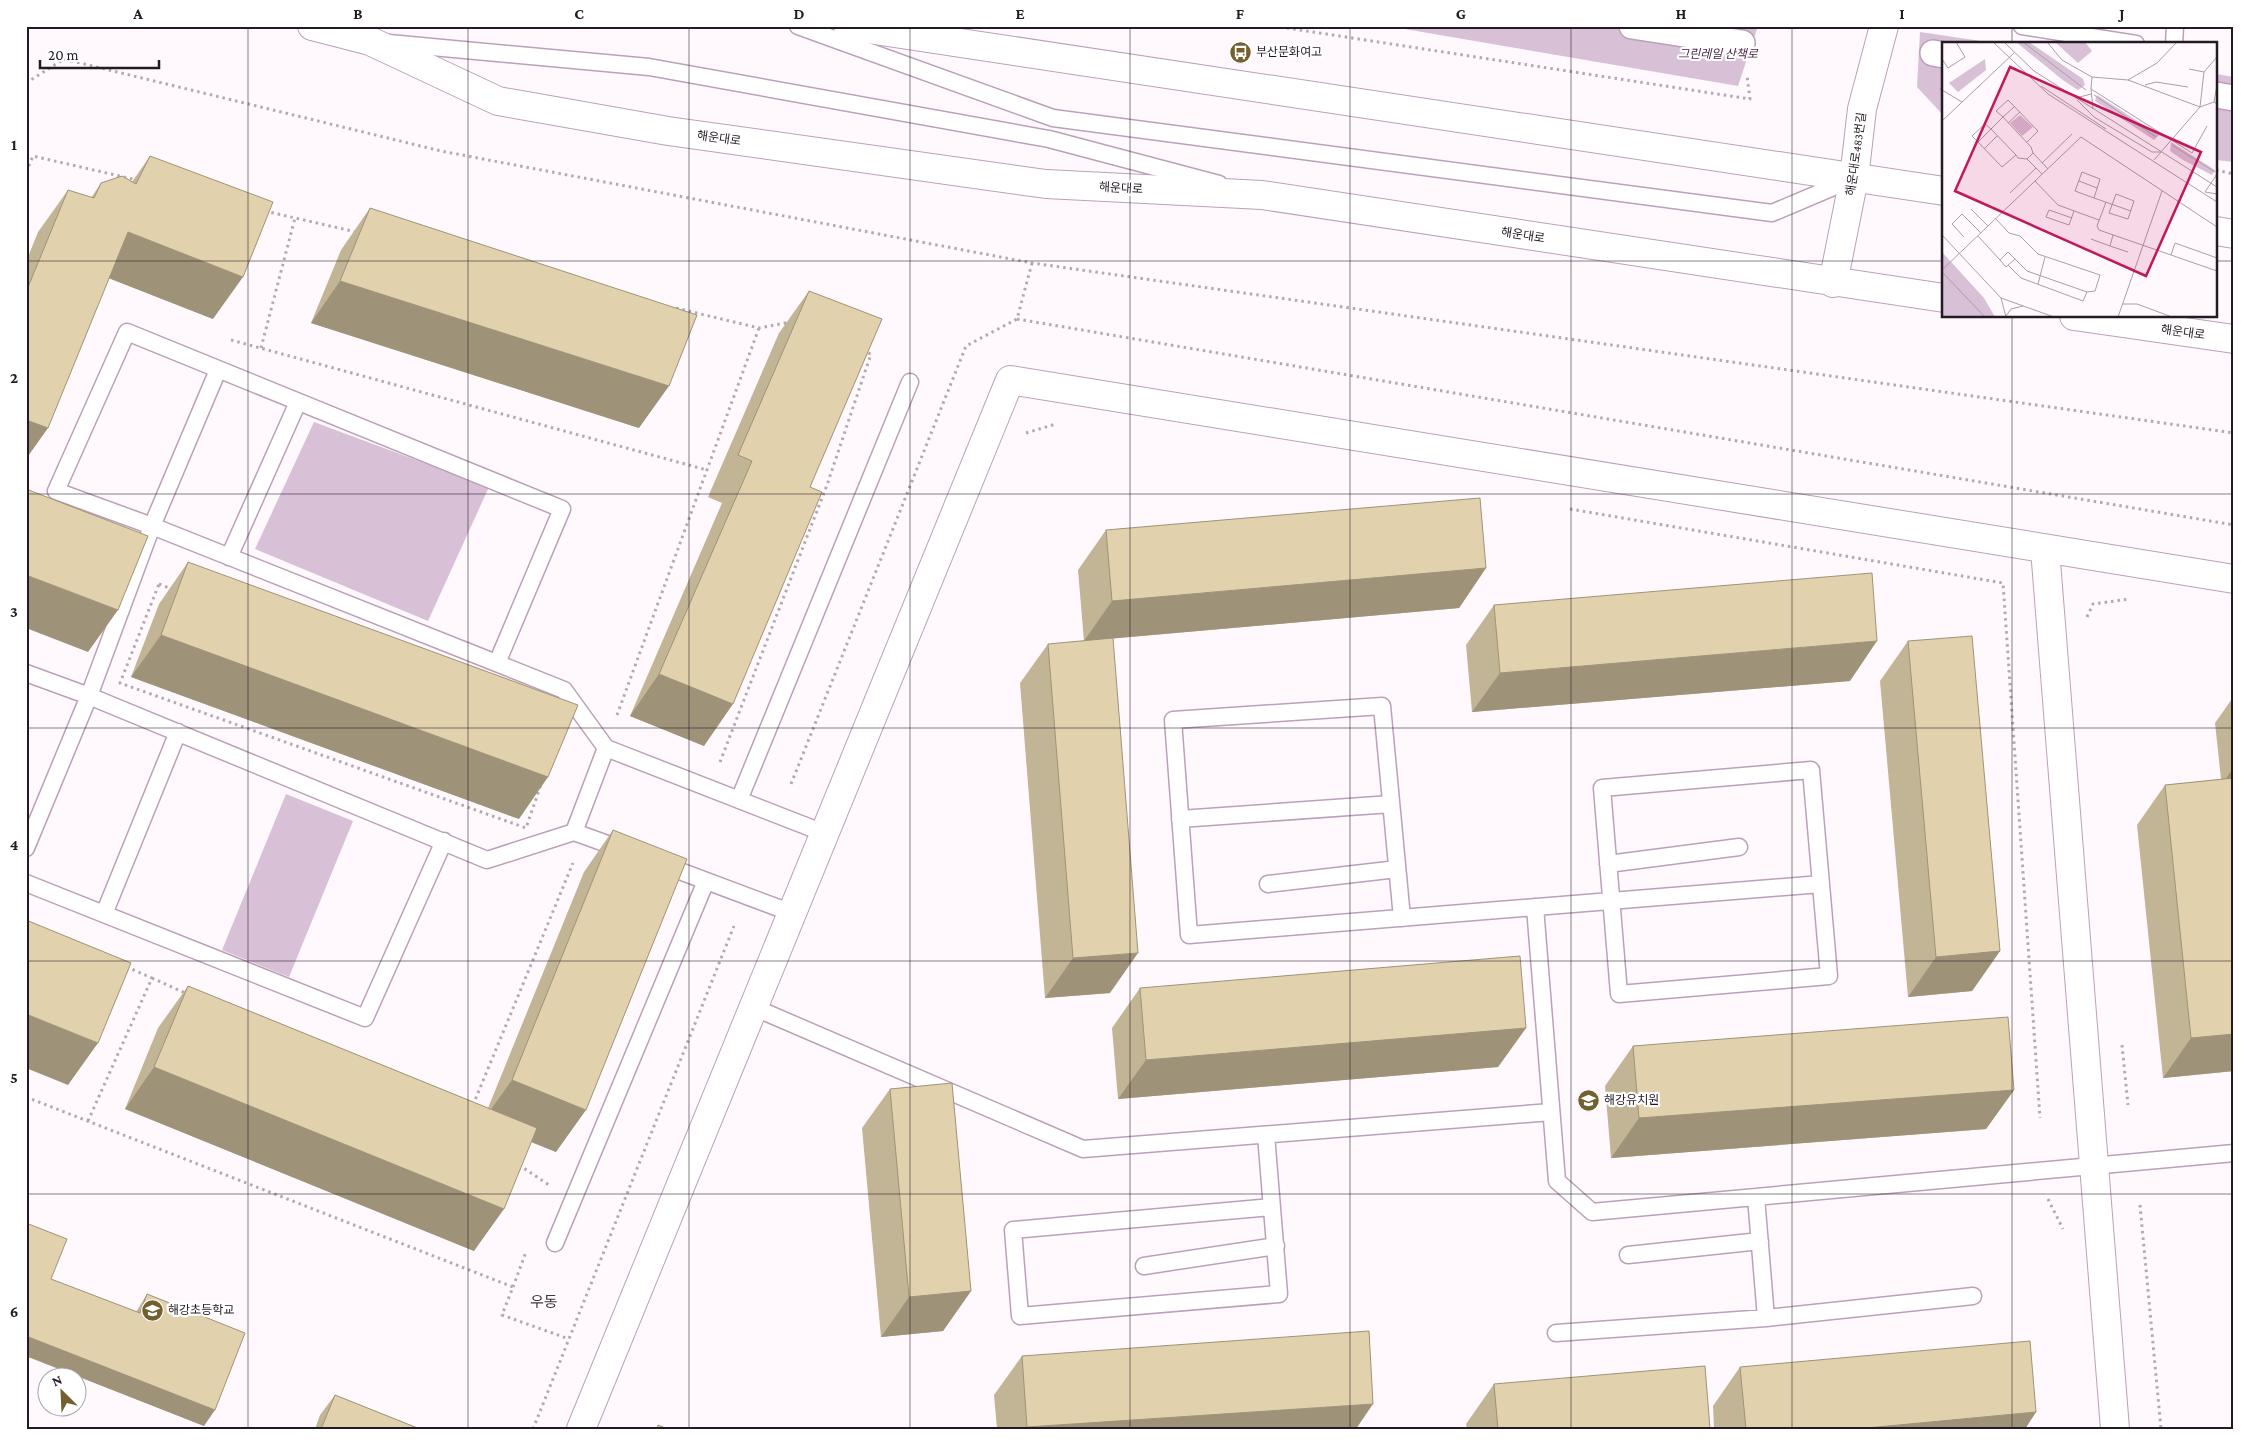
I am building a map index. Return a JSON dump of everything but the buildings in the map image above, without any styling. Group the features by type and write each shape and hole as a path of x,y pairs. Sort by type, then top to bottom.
{"street":[{"name":"해운대로","path":"312,26 370,41 498,101 668,131 1046,184 1262,195 1833,283 1942,298"},
{"path":"848,26 1001,38 1854,178 1942,191"},
{"path":"1632,26 1742,43"},
{"name":"해운대로483번길","path":"1833,283 1854,178 1862,108 1884,26"},
{"path":"2218,95 2234,98"},
{"path":"2218,232 2234,234"},
{"name":"해운대로","path":"2089,318 2234,338"},
{"path":"581,1429 1010,380 2234,579"},
{"path":"2046,549 2115,1429"}],"lane":[{"path":"798,26 1053,118 1772,213 1854,178"},
{"path":"2022,26 2123,42"},
{"path":"2174,42 2175,26"},
{"path":"370,41 649,67 1049,139 1262,195"},
{"path":"497,663 562,509 126,332 56,491 152,526 564,690 606,748 824,833"},
{"path":"26,848 88,696 152,526 218,370"},
{"path":"739,800 910,382"},
{"path":"229,557 298,402"},
{"path":"26,673 178,732 444,840 487,860 574,832 792,913"},
{"path":"1402,918 1382,706 1173,720 1189,936 1821,884"},
{"path":"104,914 178,732"},
{"path":"574,832 606,748"},
{"path":"1811,770 1821,884 1828,976 1619,994 1602,788 1811,770"},
{"path":"1180,819 1391,804"},
{"path":"26,882 365,1018 444,840"},
{"path":"1608,864 1739,846"},
{"path":"1268,884 1397,869"},
{"path":"555,1243 706,881"},
{"path":"1535,907 1557,1181 1592,1212 2234,1153"},
{"path":"753,1007 1082,1149 1552,1112"},
{"path":"1266,1135 1280,1294 1020,1316 1013,1230 1272,1207"},
{"path":"1756,1197 1766,1318"},
{"path":"1628,1255 1760,1241"},
{"path":"1144,1266 1276,1246"},
{"path":"1556,1333 1766,1318 1974,1296"}],"path":[{"path":"1274,26 1750,99 1742,43"},
{"path":"26,83 64,59 441,151 1032,263 2234,433"},
{"path":"26,172 33,156 140,181"},
{"path":"2218,170 2234,174"},
{"path":"256,208 362,234"},
{"path":"261,348 295,218"},
{"path":"1017,319 1032,263"},
{"path":"672,307 759,328 786,323 794,326"},
{"path":"791,784 966,346 1017,319 2234,524"},
{"path":"616,717 759,328"},
{"path":"717,769 827,485 871,354 862,351"},
{"path":"1023,434 1064,422"},
{"path":"1563,508 2003,583 2040,1118"},
{"path":"159,584 556,741 526,828 120,683 159,584"},
{"path":"471,1110 574,860"},
{"path":"533,1429 734,926"},
{"path":"125,966 188,994"},
{"path":"88,1121 152,978"},
{"path":"26,1097 513,1287"},
{"path":"511,1160 550,1186"},
{"path":"2048,1198 2066,1235"},
{"path":"2140,1205 2161,1429"},
{"path":"527,1250 502,1315 569,1339"}],"green space":[{"name":"그린레일 산책로","path":"1387,26 1758,26 1738,86"},
{"path":"1920,32 1988,42 1942,42 1942,114 1917,87"},
{"path":"2218,74 2234,77 2234,162 2218,160"},
{"path":"314,422 489,487 428,621 255,549"},
{"path":"286,794 353,821 289,977 222,950"}],"place":[{"name":"부산문화여고","path":"1240,52"},
{"name":"해강유치원","path":"1588,1100"},
{"name":"해강초등학교","path":"152,1310"}],"district":[{"name":"우동","path":"544,1302"}]}
